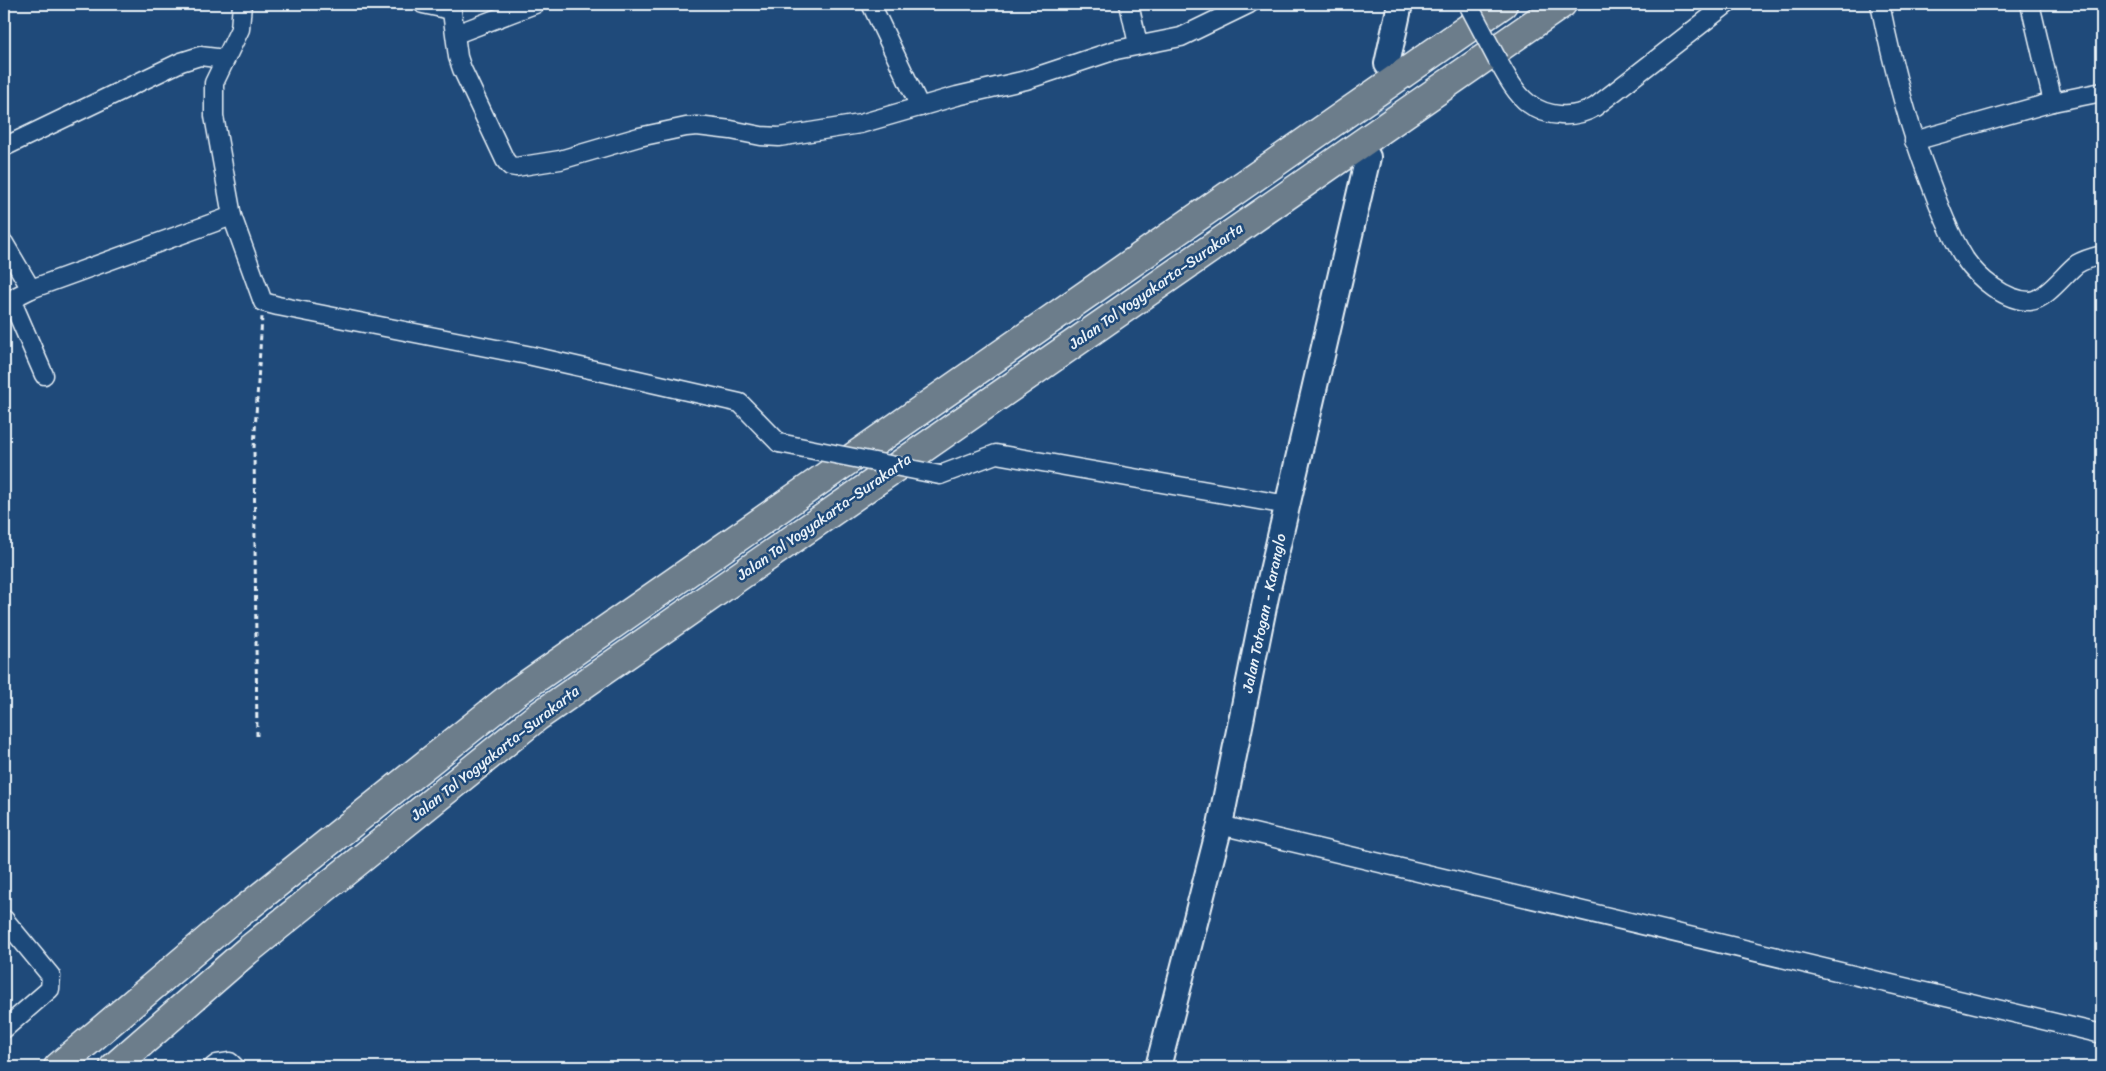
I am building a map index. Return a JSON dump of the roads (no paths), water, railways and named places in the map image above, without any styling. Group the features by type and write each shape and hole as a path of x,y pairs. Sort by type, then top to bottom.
{"highway":[{"path":"58,1067 225,925 515,693 1503,4"},
{"name":"Jalan Tol Yogyakarta–Surakarta","path":"114,1067 247,951 537,717 1562,4"}],"main road":[{"path":"1387,64 1400,4"},
{"name":"Jalan Totogan - Karanglo","path":"1158,1067 1220,825 1287,505 1368,157"}],"street":[{"path":"242,4 240,29 214,83 214,116 232,216 263,302 532,356 740,403 779,443 940,475 996,454 1287,505"},
{"path":"423,4 451,7 458,57 469,88 505,160 510,166 516,167 560,160 639,136 686,127 698,126 779,137 860,124 1026,80 1138,44 1158,43 1181,37 1249,4"},
{"path":"456,34 535,4"},
{"path":"871,4 920,107"},
{"path":"1129,4 1138,44"},
{"path":"1468,5 1498,61 1512,84 1527,103 1549,113 1578,114 1595,107 1727,4"},
{"path":"1880,4 1914,141 1940,209 1965,259 1978,274 1995,288 2016,299 2030,301 2037,299 2078,264 2102,255"},
{"path":"2030,4 2053,102"},
{"path":"4,147 175,64 200,56 225,59"},
{"path":"1914,141 2053,102 2102,92"},
{"path":"44,375 14,306 17,296 31,289 232,216"},
{"path":"4,243 31,289"},
{"path":"1220,825 2102,1034"},
{"path":"4,919 51,976 50,989 4,1029"},
{"path":"213,1067 217,1064 230,1062 235,1067"}],"tunnel":[{"path":"1370,148 1385,76"}]}
